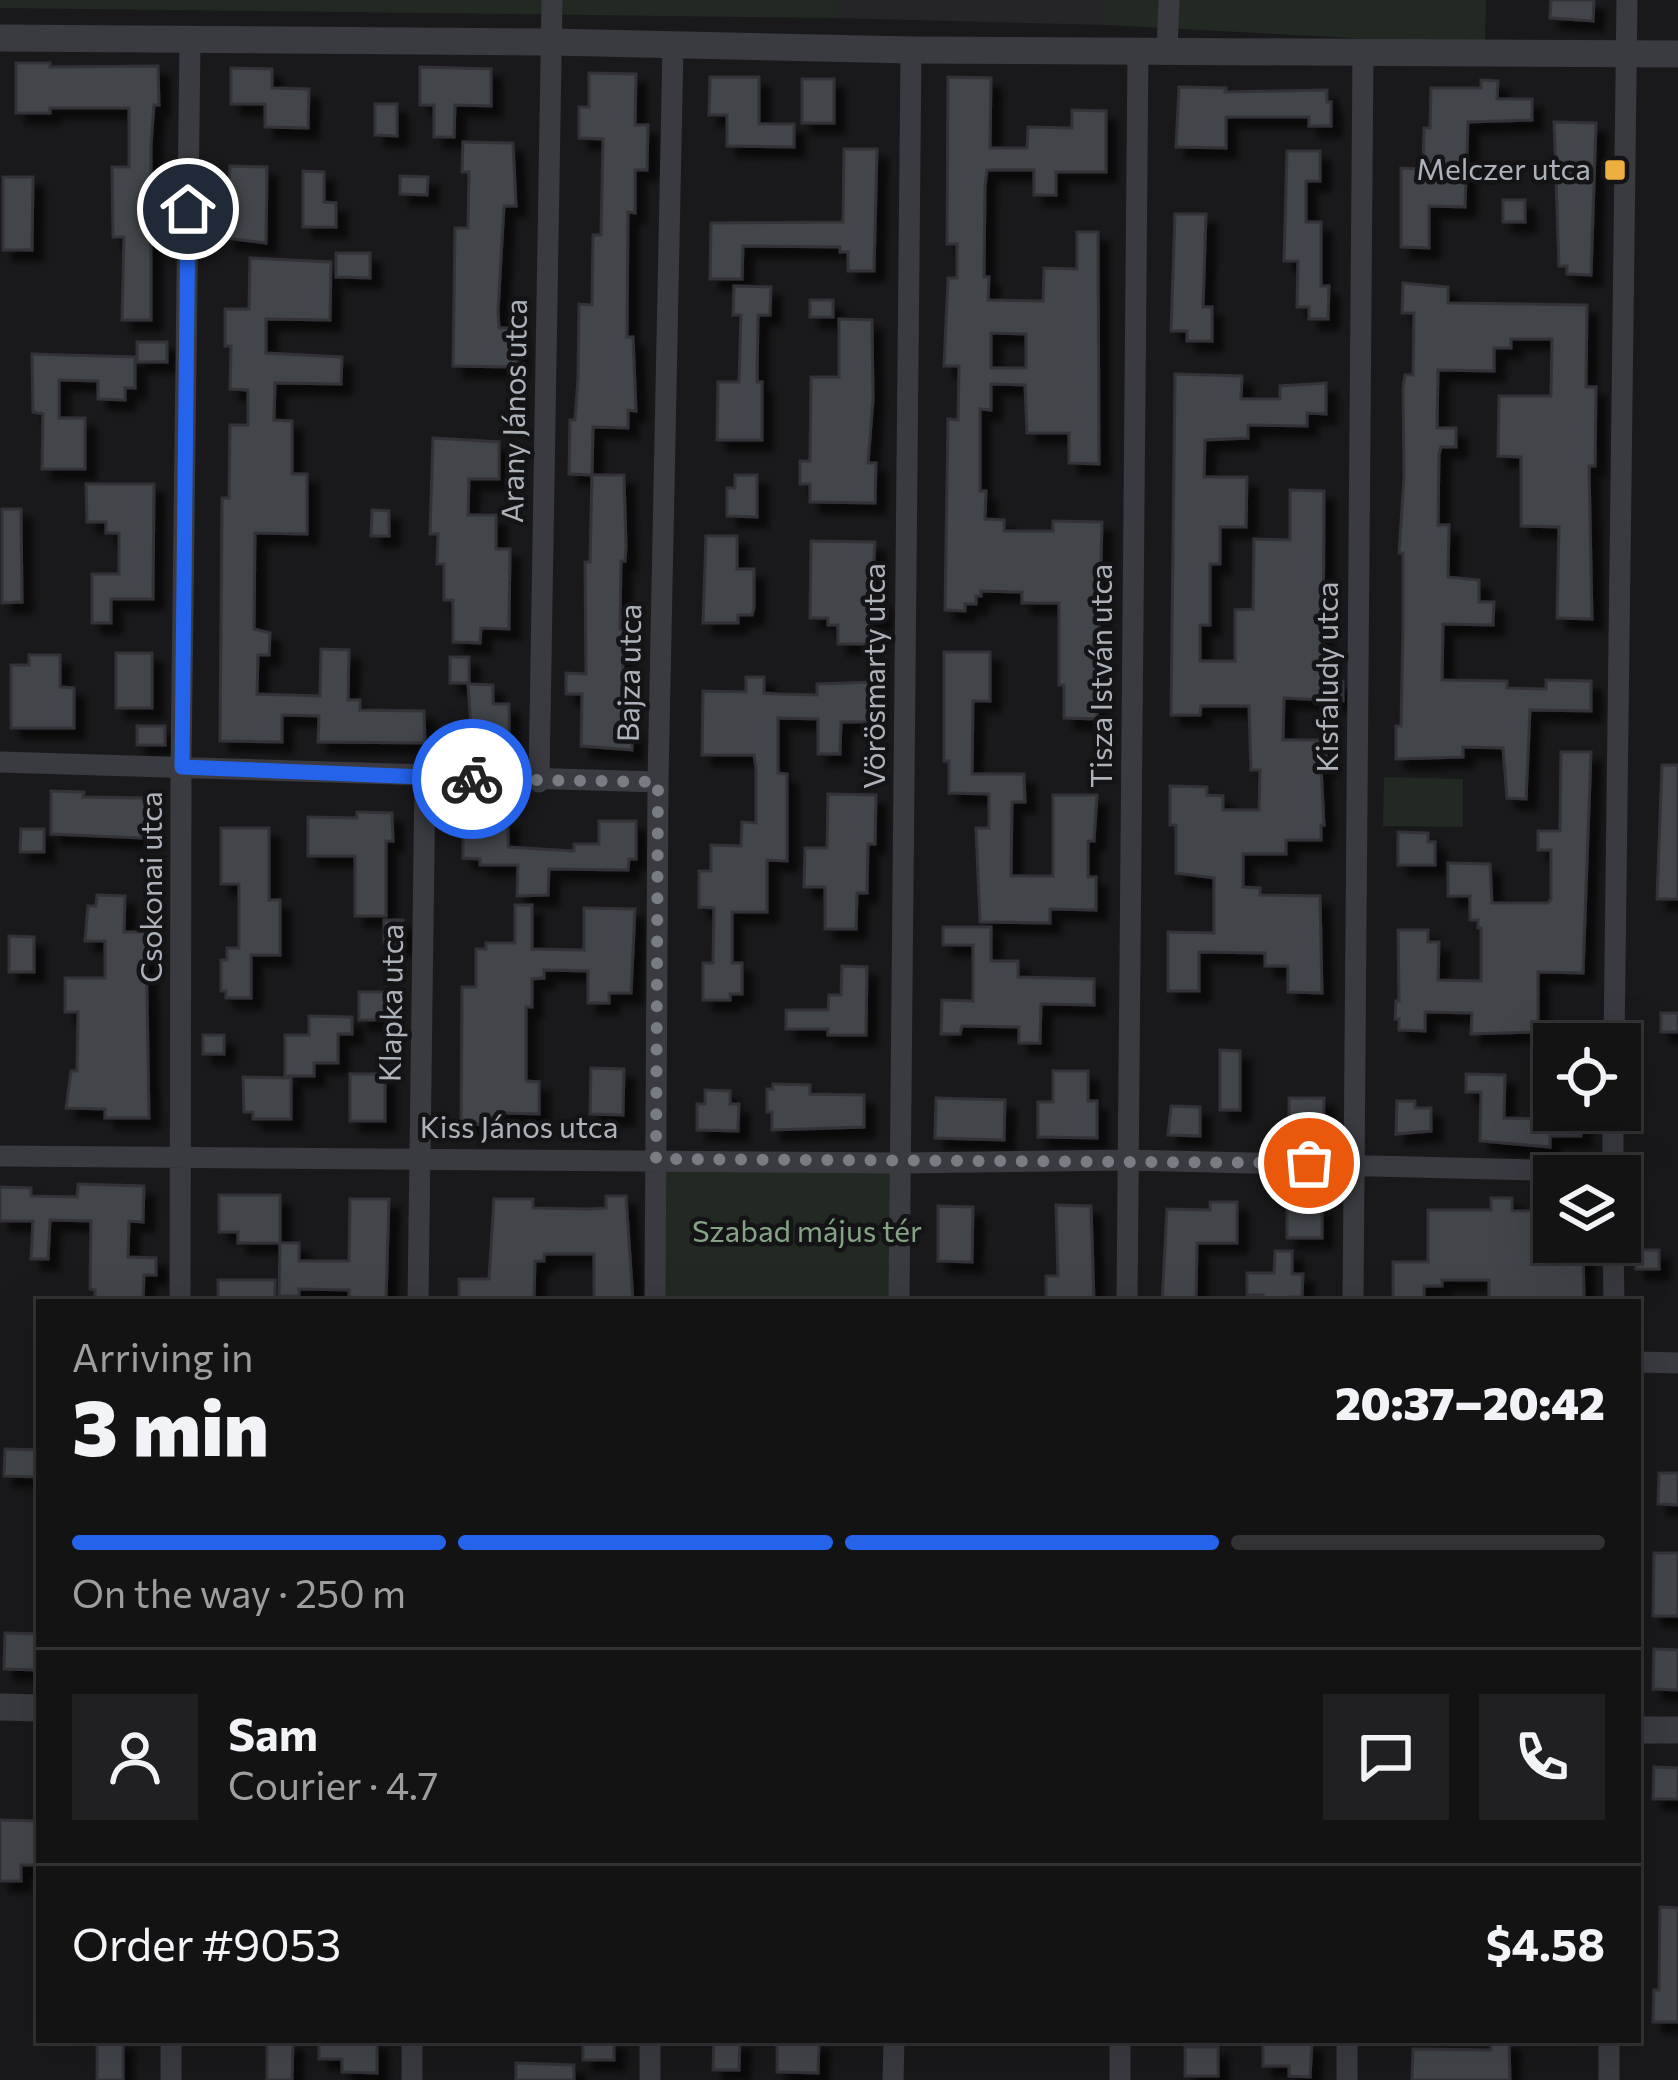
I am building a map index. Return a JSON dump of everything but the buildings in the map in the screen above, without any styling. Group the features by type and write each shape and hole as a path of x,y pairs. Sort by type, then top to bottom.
{"street":[{"name":"Arany János utca","path":"539,782 552,0"},
{"path":"1168,50 1169,0"},
{"path":"1614,1023 1627,0"},
{"path":"0,38 1678,54"},
{"name":"Csokonai utca","path":"180,1299 190,41"},
{"name":"Bajza utca","path":"655,1299 658,782 673,46"},
{"name":"Vörösmarty utca","path":"899,1299 910,50"},
{"name":"Tisza István utca","path":"1127,1299 1138,50"},
{"name":"Kisfaludy utca","path":"1353,1299 1363,52"},
{"path":"0,762 539,782 658,782"},
{"name":"Klapka utca","path":"418,1299 424,777"},
{"name":"Kiss János utca","path":"0,1156 901,1163 1128,1160 1533,1171"},
{"path":"1613,1263 1614,1299"},
{"path":"1641,1362 1678,1363"},
{"path":"0,1707 36,1708"},
{"path":"1641,1730 1678,1730"},
{"path":"171,2043 171,2080"},
{"path":"412,2043 412,2080"},
{"path":"650,2043 650,2080"},
{"path":"893,2080 894,2043"},
{"path":"1120,2043 1120,2080"},
{"path":"1347,2043 1347,2080"},
{"path":"1609,2043 1609,2080"}],"shaded area":[{"path":"835,0 1105,0 1105,25 835,18"}],"green space":[{"path":"0,0 835,0 835,18 0,8"},
{"path":"1105,0 1486,0 1485,45 1105,25"},
{"path":"1384,777 1463,779 1463,827 1383,826"},
{"name":"Szabad május tér","path":"655,1159 901,1163 899,1299 655,1299"}],"way so far":[{"path":"472,779 658,782 656,1159 1309,1163"}],"place":[{"name":"Melczer utca","path":"1615,170"}],"route":[{"path":"188,209 182,767 472,779"}]}
